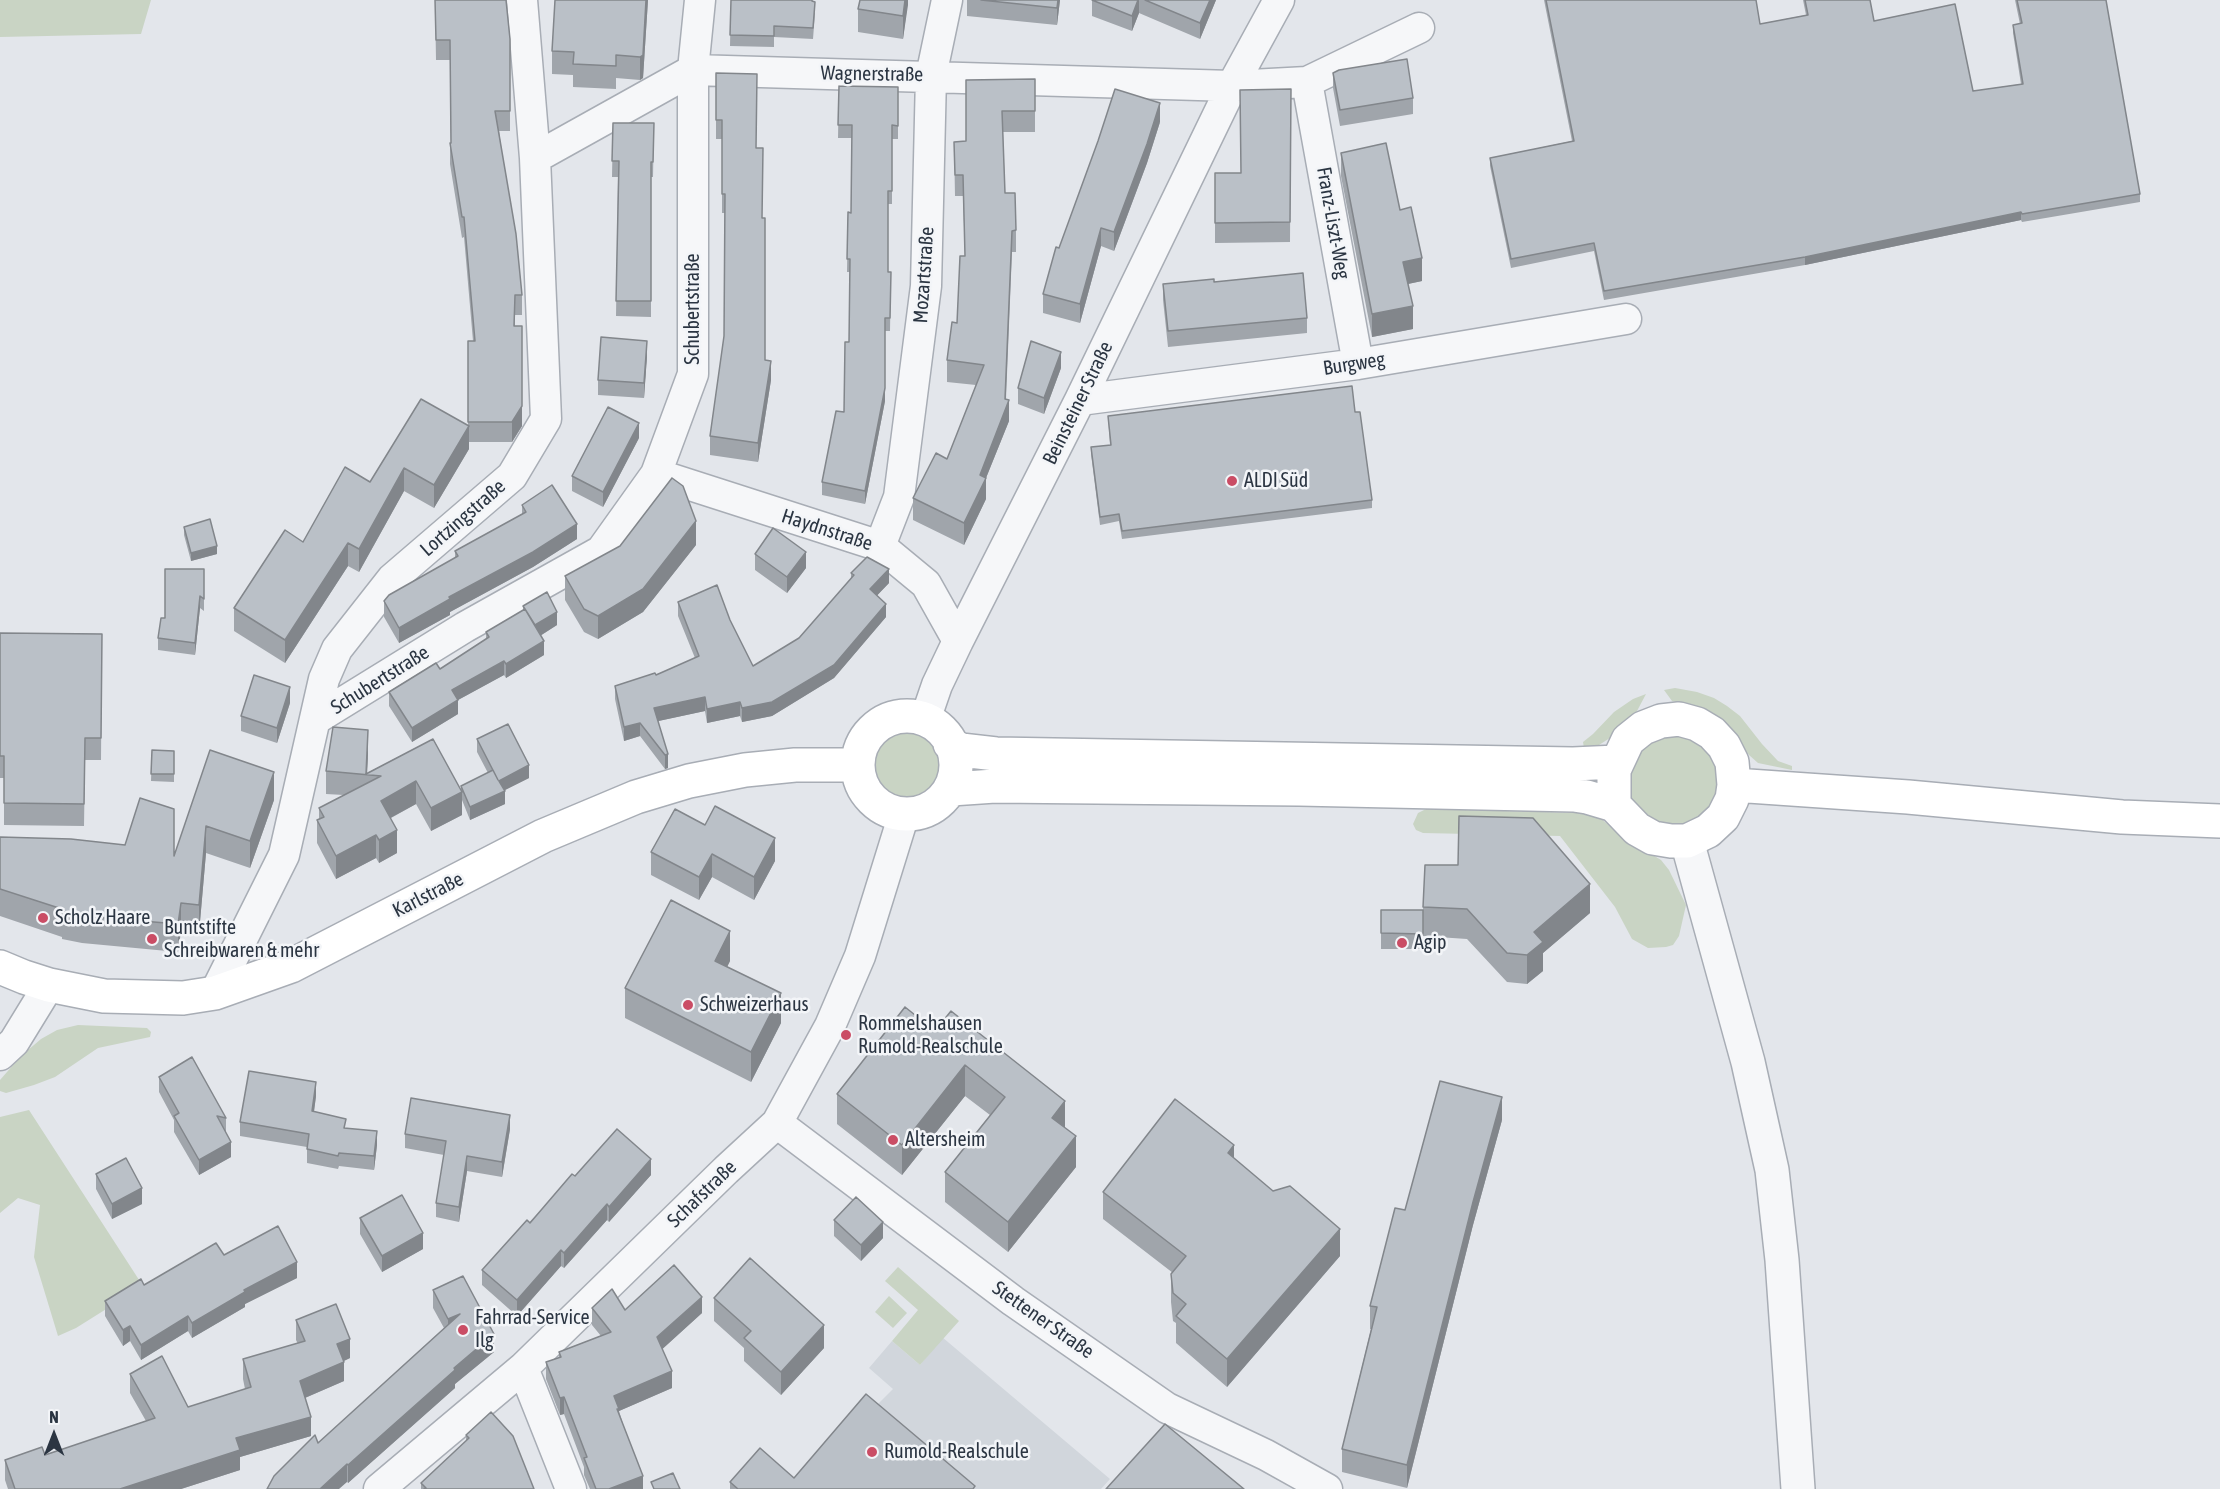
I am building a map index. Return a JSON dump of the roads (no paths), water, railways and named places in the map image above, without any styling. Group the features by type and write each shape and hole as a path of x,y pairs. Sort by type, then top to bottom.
{"main road":[{"path":"911,716 926,720 940,729 950,744 955,756 951,789 931,807 918,813 904,814 889,811 875,803 864,790 857,765 862,746 870,733 882,723 896,717 911,716"},
{"path":"951,789 995,786 1587,796 1614,806 1637,829 1653,838 1688,841 1708,831 1723,817 1732,799 1734,785 1732,762 1724,746 1712,733 1696,724 1679,719 1661,721 1643,728 1628,740 1614,770 1614,806"},
{"path":"950,744 961,750 996,754 1574,764 1617,762"},
{"name":"Karlstraße","path":"0,967 49,985 104,996 183,998 214,993 291,966 543,836 636,797 689,782 745,770 795,765 857,765"},
{"path":"1734,785 1908,796 2122,817 2220,821"}],"street":[{"name":"Lortzingstraße","path":"214,993 284,855 324,680 337,649 392,579 512,476 546,419 535,158 522,0"},
{"name":"Schubertstraße","path":"316,719 465,627 601,551 656,474 693,374 693,70 699,0"},
{"name":"Mozartstraße","path":"880,546 899,497 926,286 931,76 947,0"},
{"name":"Beinsteiner Straße","path":"926,720 937,685 958,641 1080,400 1232,86 1279,0"},
{"path":"1232,86 1307,82 1419,28"},
{"path":"535,158 693,70"},
{"name":"Wagnerstraße","path":"693,70 1232,86"},
{"name":"Franz-Liszt-Weg","path":"1307,82 1358,363"},
{"name":"Burgweg","path":"1080,400 1358,363 1626,319"},
{"name":"Haydnstraße","path":"656,474 880,546 926,585 958,641"},
{"name":"Schafstraße","path":"379,1489 522,1368 777,1123 830,1026 860,956 904,814"},
{"path":"1688,841 1748,1062 1772,1170 1782,1260 1798,1489"},
{"path":"0,1054 14,1042 49,985"},
{"name":"Stettener Straße","path":"777,1123 1013,1301 1167,1408 1266,1455 1327,1489"},
{"path":"522,1368 571,1489"}],"place":[{"name":"ALDI Süd","path":"1232,481"},
{"name":"Scholz Haare","path":"43,918"},
{"name":"Buntstifte Schreibwaren & mehr","path":"152,939"},
{"name":"Agip","path":"1402,943"},
{"name":"Schweizerhaus","path":"688,1005"},
{"name":"Rommelshausen Rumold-Realschule","path":"846,1035"},
{"name":"Altersheim","path":"893,1140"},
{"name":"Fahrrad-Service Ilg","path":"463,1330"},
{"name":"Rumold-Realschule","path":"872,1452"}]}
